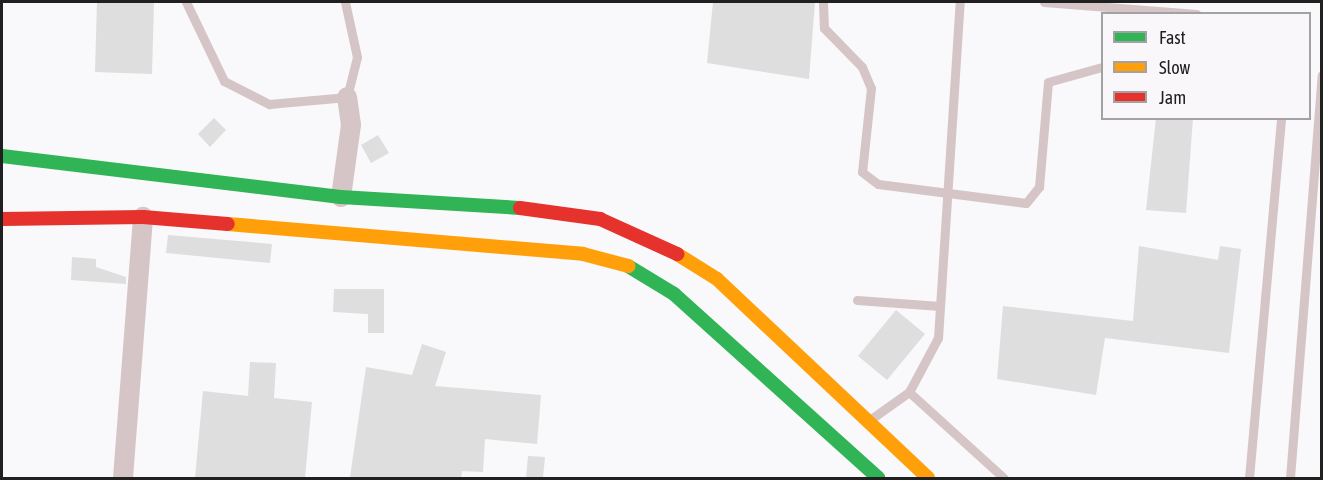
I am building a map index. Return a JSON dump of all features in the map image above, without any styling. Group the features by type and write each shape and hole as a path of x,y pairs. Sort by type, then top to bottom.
{"street":[{"path":"340,197 351,125 347,97"},
{"path":"2,156 340,197 524,208 600,219 630,231 717,279 867,423 928,478"},
{"path":"2,219 143,217 583,254 616,262 648,274 674,294 878,478"},
{"path":"123,478 143,217"},
{"path":"616,262 630,231"}],"lane":[{"path":"186,2 224,81 269,104 347,97 357,57 345,2"},
{"path":"824,2 824,28 862,67 871,88 864,178 948,196 1020,204 1034,197 1048,82 1101,67"},
{"path":"867,423 909,392 938,338 960,2"},
{"path":"1044,2 1158,12"},
{"path":"1290,478 1322,75"},
{"path":"1249,478 1281,120"},
{"path":"857,300 940,306"},
{"path":"909,392 1004,478"}],"building":[{"path":"97,2 154,2 152,74 95,72"},
{"path":"713,2 815,2 809,79 707,63"},
{"path":"214,118 226,130 210,147 198,134"},
{"path":"1156,120 1193,120 1186,213 1146,210"},
{"path":"378,135 389,153 371,163 361,145"},
{"path":"168,235 272,244 270,263 166,253"},
{"path":"1139,246 1218,260 1220,246 1241,249 1229,353 1105,338 1096,395 997,379 1003,306 1133,321"},
{"path":"72,257 96,259 96,267 126,277 126,284 71,280"},
{"path":"334,289 384,289 384,333 368,333 368,314 333,312"},
{"path":"896,310 925,334 887,380 858,356"},
{"path":"422,344 446,352 435,386 541,395 537,444 485,439 483,472 462,471 461,478 350,477 366,367 412,375"},
{"path":"250,362 276,363 274,398 312,402 305,478 195,478 203,391 248,396"},
{"path":"528,456 545,457 543,478 526,478"}],"traffic: fast":[{"path":"2,156 341,197 520,208"},
{"path":"628,266 674,294 878,478"}],"traffic: slow":[{"path":"228,224 583,254 628,266"},
{"path":"677,254 717,279 928,478"}],"traffic: jam":[{"path":"520,208 600,219 677,254"},
{"path":"2,219 143,217 228,224"}]}
